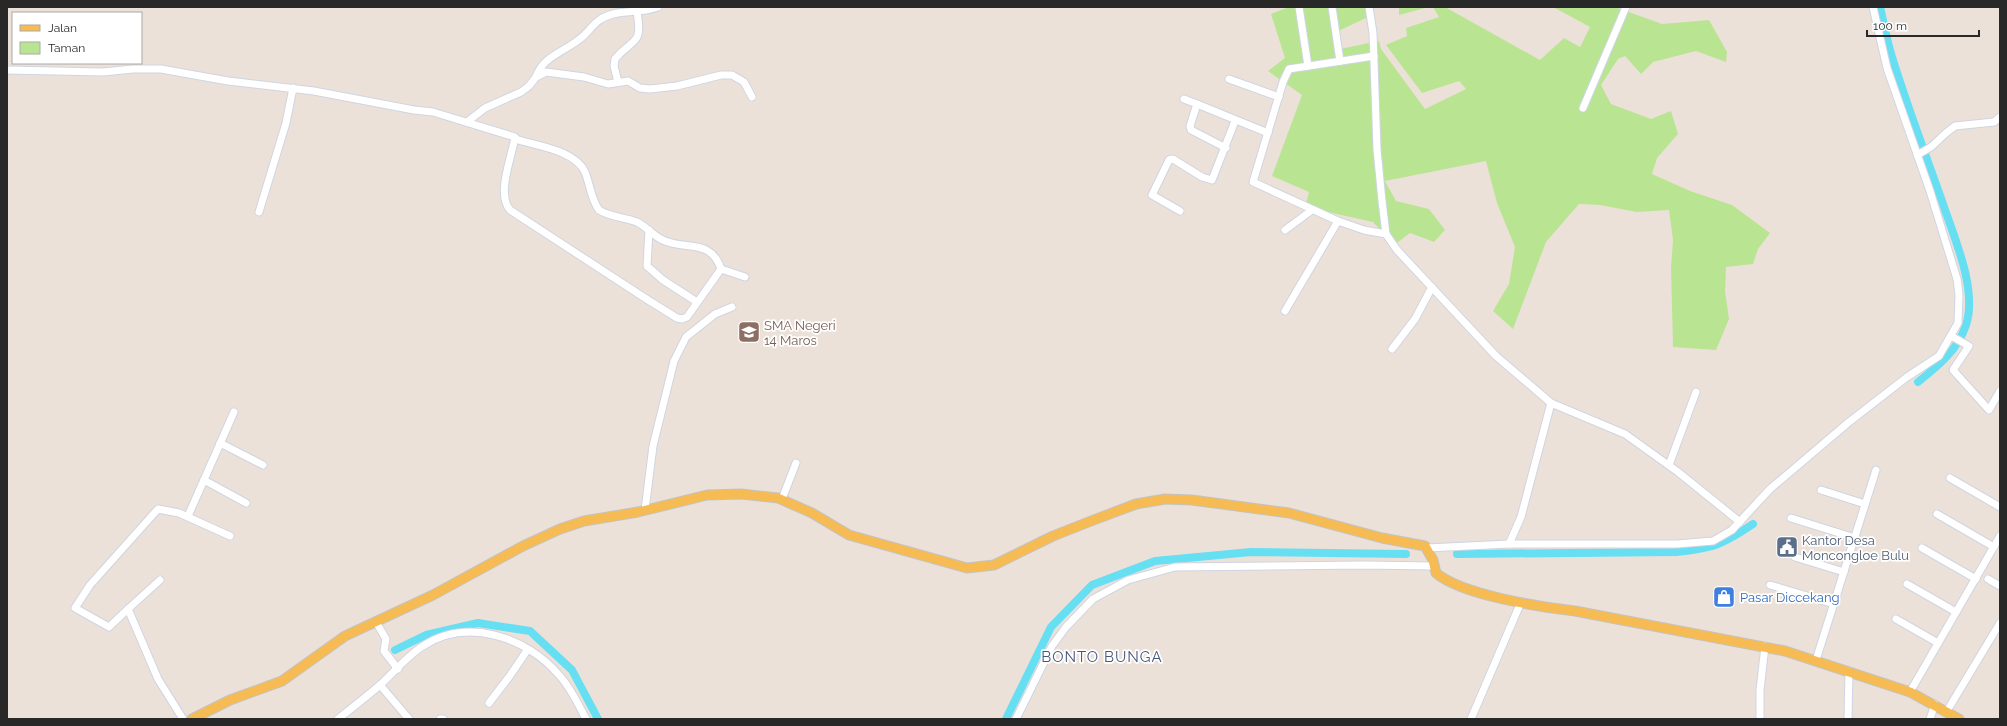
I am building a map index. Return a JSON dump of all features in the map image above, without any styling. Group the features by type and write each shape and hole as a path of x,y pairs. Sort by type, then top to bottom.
{"main road":[{"path":"192,719 223,703 282,681 345,636 433,595 523,546 560,529 584,521 645,510 714,494 741,494 782,499 812,512 849,535 967,568 994,565 1053,536 1091,521 1136,504 1165,499 1205,501 1289,513 1382,538 1419,544 1427,548 1433,560 1433,566 1436,573 1450,583 1482,593 1545,608 1765,646 1816,660 1910,692 1935,704 1959,719"}],"street":[{"path":"467,122 486,108 521,92 529,86 536,77 539,68 547,59 578,41 601,18 613,14 637,12 658,7"},
{"path":"1300,7 1308,66"},
{"path":"1332,7 1340,61"},
{"path":"1369,7 1374,56 1378,149 1386,234 1405,260 1496,356 1551,403 1562,410 1618,430 1669,465 1740,522"},
{"path":"1583,108 1626,7"},
{"path":"1427,548 1510,544 1706,543 1727,534 1763,496 1795,467 1907,377 1934,360 1954,337 1958,323 1959,311 1957,279 1922,152 1884,59 1872,7"},
{"path":"618,82 614,66 615,59 631,45 638,35 640,29 637,12"},
{"path":"1374,56 1289,70 1252,182 1338,221 1364,230 1386,234"},
{"path":"7,70 103,72 133,69 161,70 228,81 293,88 362,99 414,110 433,112 512,135 515,138 573,158 585,172 598,210 632,221 649,230 664,241 696,246 713,254 721,269 745,277"},
{"path":"536,77 546,72 552,72 584,77 608,84 628,81 640,88 650,89 677,86 721,75 732,75 744,82 752,96"},
{"path":"1228,79 1279,97"},
{"path":"259,212 286,123 293,88"},
{"path":"1184,99 1268,133"},
{"path":"1196,104 1190,126 1191,130 1226,148"},
{"path":"1922,152 1955,126 1994,122 2000,117"},
{"path":"1180,211 1152,195 1169,160 1173,159 1211,180 1213,179 1236,121"},
{"path":"515,138 505,181 506,203 510,210 648,300 677,318 682,319 687,317 721,269"},
{"path":"1284,230 1312,210"},
{"path":"1285,311 1338,221"},
{"path":"649,230 647,266 663,280 697,302"},
{"path":"1392,350 1415,319 1432,287"},
{"path":"645,510 653,446 674,361 686,337 715,314 732,307"},
{"path":"1954,337 1969,346 1953,370 1989,410 2000,391"},
{"path":"1669,465 1696,392"},
{"path":"1510,544 1521,517 1551,403"},
{"path":"188,516 234,412"},
{"path":"220,443 263,465"},
{"path":"782,499 796,463"},
{"path":"1816,660 1876,470"},
{"path":"1950,478 2000,506"},
{"path":"204,480 246,503"},
{"path":"1821,490 1865,504"},
{"path":"160,580 109,627 74,608 90,584 158,509 188,516 230,536"},
{"path":"1937,514 1994,547"},
{"path":"1791,518 1855,538"},
{"path":"1910,692 2000,536"},
{"path":"1922,548 1976,579"},
{"path":"1795,557 1844,572"},
{"path":"1016,719 1052,646 1066,627 1093,599 1128,580 1176,567 1365,565 1433,566"},
{"path":"1988,579 2000,586"},
{"path":"1907,584 1956,612"},
{"path":"1770,585 1834,604"},
{"path":"1471,719 1521,602"},
{"path":"128,609 158,679 183,719"},
{"path":"1896,619 1938,643"},
{"path":"376,622 386,639 384,648 385,653 398,669"},
{"path":"1947,711 2000,623"},
{"path":"338,719 380,685 418,649 427,643 444,636 463,632 488,633 528,649 559,675 570,690 586,719"},
{"path":"1760,719 1760,690 1765,646"},
{"path":"489,703 528,649"},
{"path":"1848,719 1849,671"},
{"path":"380,685 409,719"},
{"path":"1930,719 1935,704"}],"green space":[{"path":"1289,7 1369,7 1370,16 1332,34 1335,50 1379,41 1381,49 1425,109 1466,89 1459,81 1422,93 1386,45 1407,36 1406,28 1439,17 1433,7 1445,7 1540,60 1564,38 1580,47 1590,27 1553,7 1615,7 1662,24 1709,20 1727,52 1726,62 1696,51 1653,62 1641,74 1625,56 1618,59 1601,85 1611,104 1651,119 1671,111 1678,134 1657,158 1652,174 1690,191 1732,205 1770,233 1758,249 1753,264 1726,267 1725,291 1729,319 1716,350 1673,347 1671,268 1673,240 1669,210 1637,212 1600,205 1579,204 1546,242 1513,329 1493,311 1509,284 1515,247 1497,203 1486,161 1385,181 1396,201 1429,209 1445,230 1434,242 1410,233 1394,245 1373,222 1305,207 1309,192 1272,176 1302,95 1268,71 1285,58 1271,14"},
{"path":"1399,7 1429,7 1399,15"}],"waterway":[{"path":"1880,7 1898,75 1963,262 1969,295 1969,311 1966,325 1958,342 1940,364 1918,382"},
{"path":"1457,554 1676,552 1699,549 1717,544 1733,537 1753,524"},
{"path":"1006,719 1051,627 1092,585 1155,561 1251,552 1406,554"},
{"path":"395,650 426,635 478,623 530,631 572,670 598,719"}],"place":[{"name":"SMA Negeri 14 Maros","path":"749,332"},
{"name":"Kantor Desa Moncongloe Bulu","path":"1787,547"},
{"name":"Pasar Diccekang","path":"1724,597"}],"district":[{"name":"BONTO BUNGA","path":"1102,657"}]}
